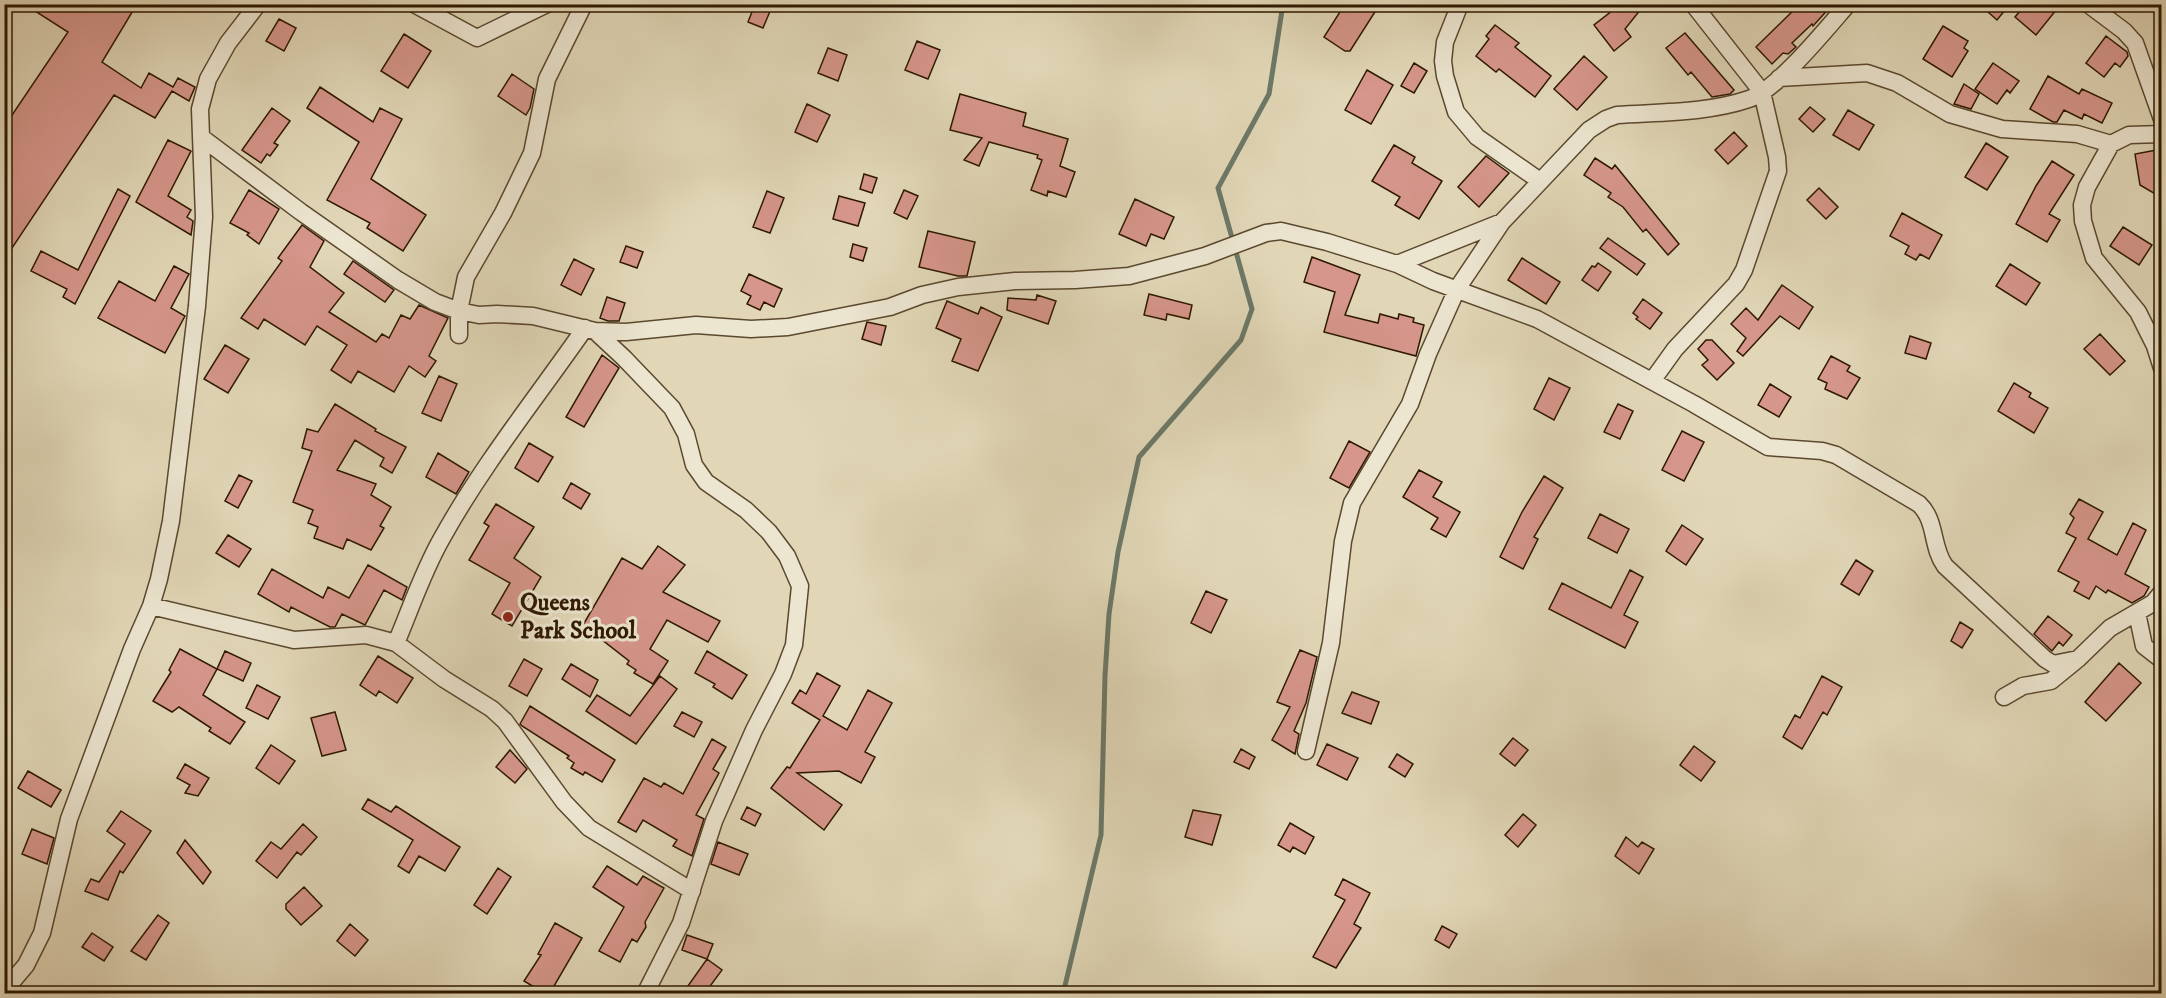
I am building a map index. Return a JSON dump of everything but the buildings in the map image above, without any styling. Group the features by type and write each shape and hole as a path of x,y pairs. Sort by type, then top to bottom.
{"street":[{"path":"4,991 26,965 42,933 69,819 132,649 151,606 159,579 171,521 197,306 204,217 200,109 208,79 228,43 258,4"},
{"path":"414,4 477,38 547,4"},
{"path":"459,335 459,311 466,277 503,213 532,153 547,79 584,4"},
{"path":"1460,4 1445,42 1443,61 1456,112 1477,137 1540,181"},
{"path":"1652,381 1675,349 1736,284 1744,270 1778,171 1762,92 1693,4"},
{"path":"1306,751 1331,643 1343,541 1352,503 1410,404 1428,354 1457,289 1502,222 1589,130 1606,119 1617,115 1704,108 1751,99 1779,78 1848,4"},
{"path":"2088,4 2124,31 2135,43 2162,119"},
{"path":"1779,78 1867,73 1897,83 1950,114 2002,129 2077,134 2111,144"},
{"path":"2162,134 2129,135 2111,144 2087,187 2082,205 2083,221 2094,258 2138,312 2155,346 2162,368"},
{"path":"201,137 301,212 398,280 435,302 459,311 479,315 533,316 590,330 626,332 696,325 751,329 788,327 890,307 922,295 958,287 1015,281 1129,276 1205,256 1266,233 1281,231 1297,234 1397,264 1433,281 1537,319 1768,447 1822,451 1836,455 1919,504 1927,512 1938,554 1946,566 2045,659 2053,664 2078,659"},
{"path":"1397,264 1502,222"},
{"path":"396,643 419,586 442,538 486,468 590,330"},
{"path":"590,330 624,358 672,408 686,434 694,465 700,474 706,482 747,510 769,532 787,556 800,586 794,645 783,674 754,730 714,821 681,923 645,993"},
{"path":"2004,697 2023,686 2051,681 2110,628 2154,603 2162,592"},
{"path":"151,606 294,640 366,635 396,643 444,679 492,709 505,721 564,802 589,828 692,891"},
{"path":"2137,613 2144,646 2162,660"}],"waterway":[{"path":"1063,994 1101,835 1109,614 1118,552 1139,457 1241,340 1252,309 1218,188 1269,94 1283,4"}],"place":[{"name":"Queens Park School","path":"508,617"}]}
